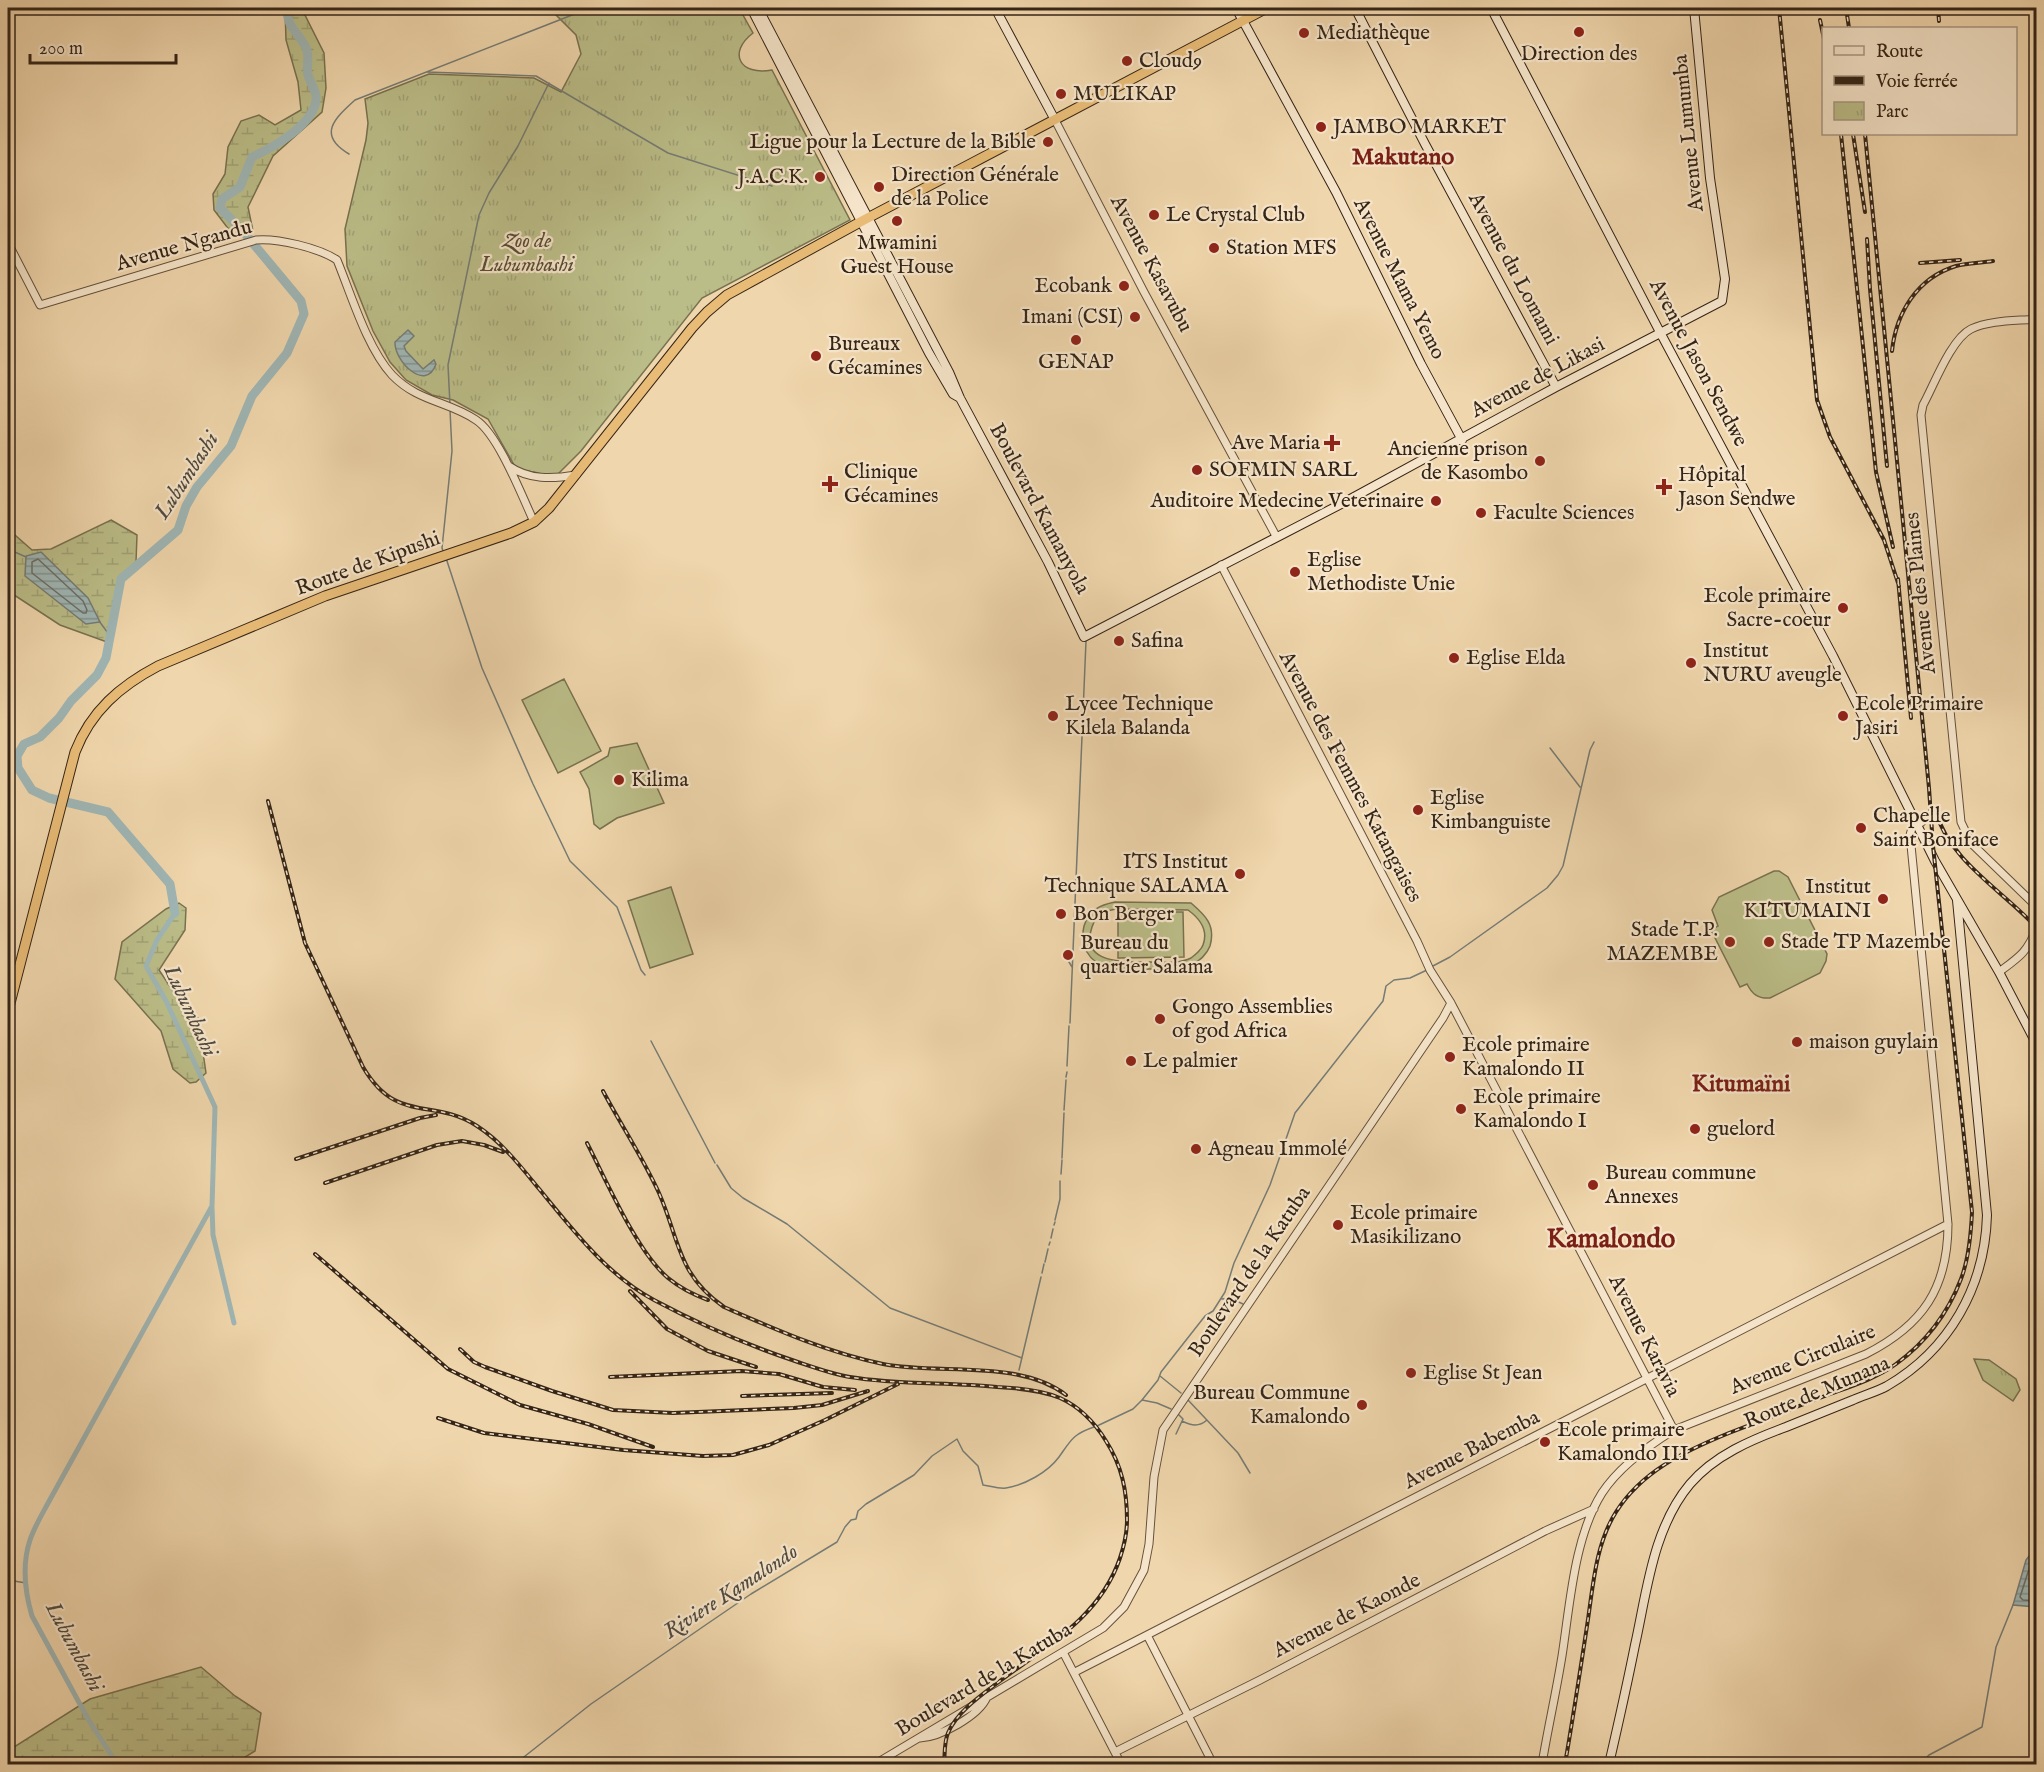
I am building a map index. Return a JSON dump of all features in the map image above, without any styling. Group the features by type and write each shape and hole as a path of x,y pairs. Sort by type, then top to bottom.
{"highway":[{"name":"Route de Kipushi","path":"8,1011 75,752 89,724 108,700 138,677 197,649 325,596 511,533 534,522 549,508 576,475 670,355 707,312 727,296 865,220 1267,8"}],"main road":[{"name":"Boulevard Kamanyola","path":"751,8 1048,562 1084,637"},
{"name":"Boulevard Kamanyola","path":"758,8 865,220"},
{"name":"Avenue Kasavubu","path":"995,8 1055,120"},
{"name":"Avenue Mama Yemo","path":"1236,8 1336,192 1462,440"},
{"name":"Avenue du Lomami","path":"1355,8 1425,144 1556,387"},
{"name":"Avenue Jason Sendwe","path":"1491,8 1906,799 1913,807 1923,838 1957,897"},
{"name":"Avenue Lumumba","path":"1694,8 1711,182 1725,279 1722,301"},
{"name":"Avenue de Likasi","path":"1084,637 1462,440 1556,387 1722,301"},
{"name":"Avenue Jason Sendwe","path":"1919,823 1952,879 1957,897"},
{"path":"1957,897 2037,1043"},
{"name":"Route de Munana","path":"1609,1764 1660,1540 1669,1515 1682,1494 1707,1467 1732,1450 1884,1388 1908,1373 1927,1357 1947,1334 1970,1297 1985,1246 1987,1215 1957,897"}],"street":[{"name":"Avenue Kasavubu","path":"1055,120 1144,292 1276,536"},
{"name":"Avenue Ngandu","path":"8,243 40,305 256,240 270,240 320,251 337,260 381,361 395,378 430,401 475,419 486,427 506,465"},
{"name":"Avenue des Plaines","path":"2036,905 1971,843 1961,822 1921,415 1923,405 1955,344 1966,332 1984,325 2037,319"},
{"path":"506,465 518,472 537,478 576,475"},
{"path":"506,465 534,522"},
{"name":"Avenue des Femmes Katangaises","path":"1221,565 1430,970 1451,1003"},
{"name":"Avenue Circulaire","path":"1542,1764 1576,1568 1584,1535 1594,1509 1612,1480 1645,1449 1674,1430 1866,1354 1890,1342 1905,1330 1927,1304 1939,1284 1948,1250 1948,1224 1911,843 1911,831 1919,823"},
{"path":"1911,843 1914,836 1923,838"},
{"path":"1999,972 2023,954 2037,929"},
{"name":"Avenue Karavia","path":"1451,1003 1674,1430"},
{"name":"Boulevard de la Katuba","path":"875,1764 916,1738 937,1735 978,1711 987,1697 1103,1628 1124,1607 1144,1570 1149,1544 1155,1469 1163,1430 1451,1003"},
{"name":"Avenue Babemba","path":"1075,1672 1948,1224"},
{"name":"Avenue de Kaonde","path":"1115,1752 1594,1509"},
{"path":"1147,1635 1213,1764"},
{"path":"1063,1652 1121,1764"}],"green space":[{"path":"285,8 306,8 305,15 324,53 326,88 322,112 273,156 248,207 253,231 233,235 214,210 213,194 225,174 228,147 241,121 259,115 275,125 301,110 298,82 286,40"},
{"name":"Zoo de Lubumbashi","path":"549,8 739,8 753,33 740,48 741,61 752,70 772,70 850,220 702,298 581,451 554,478 517,470 488,419 453,400 432,395 406,380 390,362 373,331 347,266 345,229 366,140 368,123 365,99 429,74 534,78 561,92 581,54 576,35"},
{"path":"111,520 137,535 136,562 120,578 115,614 107,642 60,625 8,591 8,529 32,550 51,549"},
{"path":"564,679 601,751 558,773 522,700"},
{"name":"Kilima","path":"637,743 664,803 617,818 600,829 594,824 589,789 580,772 608,756 610,748"},
{"name":"Stade TP Mazembe","path":"1774,871 1779,871 1788,877 1827,954 1820,973 1770,998 1762,998 1751,991 1747,984 1740,987 1711,930 1718,926 1712,910 1719,897"},
{"path":"671,887 693,954 650,968 628,901"},
{"path":"1115,902 1191,903 1205,916 1212,932 1207,952 1200,960 1182,968 1115,969 1099,964 1085,949 1083,929 1092,912","holes":["1116,909 1188,910 1199,920 1204,929 1205,939 1201,949 1186,960 1118,961 1099,955 1092,948 1090,939 1092,927 1098,917 1108,911"]},
{"path":"179,903 186,908 185,930 159,970 175,994 198,1018 206,1073 196,1082 190,1083 173,1069 161,1031 115,979 122,942 166,909"},
{"path":"1118,912 1183,912 1184,957 1118,958"},
{"path":"1974,1359 1989,1360 2016,1379 2020,1390 2013,1401 1983,1380"},
{"path":"201,1667 235,1696 261,1713 255,1751 234,1764 8,1764 8,1756 14,1747 90,1699"}],"water":[{"path":"408,330 414,336 404,346 406,351 423,369 434,360 436,364 431,372 425,375 418,375 411,371 396,350 395,342"},
{"path":"41,552 88,598 100,622 86,624 25,576 26,556"},
{"path":"2036,1547 2036,1607 2013,1605 2026,1560"}],"waterway":[{"name":"Lubumbashi","path":"175,913 170,884 108,812 49,798 32,790 18,768 17,756 24,744 40,737 97,675 106,658 121,579 178,530 186,506 197,487 231,446 252,396 287,353 304,314 301,301 242,230 220,208 222,199 240,187 252,157 282,141 302,125 315,106 315,91 308,75 307,51 289,21 287,8"},
{"path":"349,154 339,147 331,134 335,120 355,100 590,8"},
{"path":"427,72 536,76 668,153 772,186"},
{"path":"450,405 448,365 479,215 489,193 518,146 549,83"},
{"path":"443,551 452,451 450,410"},
{"path":"8,549 26,557"},
{"path":"446,558 482,668 533,784 570,861 617,907 645,975"},
{"path":"99,621 111,637"},
{"path":"1070,1023 1086,641"},
{"path":"1431,967 1450,957 1547,888 1558,875 1563,866 1590,750 1594,742"},
{"path":"1550,748 1580,787"},
{"name":"Lubumbashi","path":"117,1764 88,1719 32,1616 26,1588 25,1568 28,1549 38,1522 212,1206 215,1107 166,1001 146,966 157,940 175,913"},
{"path":"1063,952 1072,967"},
{"path":"1142,1400 1205,1316 1213,1311 1225,1292 1234,1263 1270,1185 1295,1113 1383,1001 1386,986 1394,980 1410,978 1427,970"},
{"path":"1067,1066 1069,1026"},
{"path":"651,1041 715,1163"},
{"path":"1066,1077 1067,1072"},
{"path":"1064,1110 1066,1080"},
{"path":"1062,1158 1064,1113"},
{"path":"1061,1174 1062,1160"},
{"path":"717,1165 731,1188 743,1198 787,1224 890,1308 1022,1358"},
{"path":"1055,1220 1060,1199 1060,1181"},
{"path":"212,1207 213,1235 234,1323"},
{"path":"1051,1238 1053,1229"},
{"path":"1045,1262 1048,1249"},
{"path":"1042,1273 1044,1264"},
{"path":"1019,1370 1041,1277"},
{"path":"1222,1299 1230,1298 1243,1304"},
{"path":"1160,1376 1181,1393"},
{"name":"Kamalondo","path":"1097,1426 1133,1409 1142,1400 1171,1409"},
{"path":"1188,1400 1238,1453 1250,1473"},
{"path":"1176,1434 1183,1419 1178,1414"},
{"path":"1182,1421 1195,1425 1207,1420"},
{"name":"Riviere Kamalondo","path":"515,1764 591,1704 707,1624 751,1594 837,1542 845,1527 851,1520 856,1519 858,1511 866,1504 914,1475 932,1456 957,1439 963,1451 978,1466 983,1485 1006,1488 1021,1484 1042,1473 1054,1463 1073,1438 1094,1427"},
{"path":"8,1580 26,1583"},
{"path":"1920,1764 1929,1755 1982,1727 1996,1647 2013,1605"},
{"path":"8,1735 11,1764"}],"railway":[{"path":"1779,8 1817,400 1830,437 1884,540 1899,586"},
{"path":"1846,8 1849,27"},
{"path":"1938,8 1939,21"},
{"path":"1820,20 1822,30"},
{"path":"1841,135 1876,472 1893,547"},
{"path":"1853,135 1865,212"},
{"path":"1565,1764 1599,1553 1609,1525 1627,1498 1652,1474 1696,1447 1864,1381 1896,1364 1917,1347 1942,1315 1956,1292 1968,1254 1972,1212 1933,846 1865,135"},
{"path":"1867,239 1887,466"},
{"path":"1920,263 1960,260"},
{"path":"1892,351 1898,323 1904,311 1911,299 1930,279 1956,266 1993,261"},
{"path":"1898,579 1911,718"},
{"path":"268,801 305,943 363,1067 376,1085 389,1097 402,1104 461,1118 486,1132 511,1155 592,1251 621,1278 654,1300 706,1326 816,1368 868,1380 961,1384 1045,1393 1074,1406 1102,1434 1120,1469 1127,1509 1124,1544 1110,1580 1098,1599 1066,1632 961,1713 947,1737 944,1764"},
{"path":"1936,812 1952,845 1965,860 2036,927"},
{"path":"603,1091 659,1193 688,1269 709,1295 724,1307 802,1340 862,1359 905,1367 1002,1372 1047,1384 1066,1395"},
{"path":"296,1159 420,1118 436,1115"},
{"path":"325,1183 437,1145 462,1141 484,1145 503,1152"},
{"path":"587,1143 623,1215 656,1266 677,1285 708,1300"},
{"path":"315,1254 448,1369 520,1405 588,1424 653,1447"},
{"path":"630,1291 667,1329 708,1351 756,1367"},
{"path":"460,1349 474,1362 485,1367 613,1410 673,1413 794,1408 822,1405 868,1391"},
{"path":"610,1377 741,1371 779,1374 823,1387 855,1390"},
{"path":"438,1418 484,1433 623,1450 703,1456 733,1455 769,1445 898,1384"},
{"path":"742,1396 832,1393"}],"place":[{"name":"Direction des","path":"1579,32"},
{"name":"Mediathèque","path":"1304,33"},
{"name":"Cloud9","path":"1127,61"},
{"name":"MULIKAP","path":"1061,94"},
{"name":"JAMBO MARKET","path":"1321,127"},
{"name":"Ligue pour la Lecture de la Bible","path":"1048,142"},
{"name":"J.A.C.K.","path":"820,177"},
{"name":"Direction Générale de la Police","path":"879,187"},
{"name":"Le Crystal Club","path":"1154,215"},
{"name":"Mwamini Guest House","path":"897,221"},
{"name":"Station MFS","path":"1214,248"},
{"name":"Ecobank","path":"1124,286"},
{"name":"Imani (CSI)","path":"1135,317"},
{"name":"GENAP","path":"1076,340"},
{"name":"Bureaux Gécamines","path":"816,356"},
{"name":"Ave Maria","path":"1332,443"},
{"name":"Ancienne prison de Kasombo","path":"1540,461"},
{"name":"SOFMIN SARL","path":"1197,470"},
{"name":"Clinique Gécamines","path":"830,484"},
{"name":"Hôpital Jason Sendwe","path":"1664,487"},
{"name":"Auditoire Medecine Veterinaire","path":"1436,501"},
{"name":"Faculte Sciences","path":"1481,513"},
{"name":"Eglise Methodiste Unie","path":"1295,572"},
{"name":"Ecole primaire Sacre-coeur","path":"1843,608"},
{"name":"Safina","path":"1119,641"},
{"name":"Eglise Elda","path":"1454,658"},
{"name":"Institut NURU aveugle","path":"1691,663"},
{"name":"Lycee Technique Kilela Balanda","path":"1053,716"},
{"name":"Ecole Primaire Jasiri","path":"1843,716"},
{"name":"Kilima","path":"619,780"},
{"name":"Eglise Kimbanguiste","path":"1418,810"},
{"name":"Chapelle Saint Boniface","path":"1861,828"},
{"name":"ITS Institut Technique SALAMA","path":"1240,874"},
{"name":"Institut KITUMAINI","path":"1883,899"},
{"name":"Bon Berger","path":"1061,914"},
{"name":"Stade T.P. MAZEMBE","path":"1730,942"},
{"name":"Stade TP Mazembe","path":"1769,942"},
{"name":"Bureau du quartier Salama","path":"1068,955"},
{"name":"Gongo Assemblies of god Africa","path":"1160,1019"},
{"name":"maison guylain","path":"1797,1042"},
{"name":"Ecole primaire Kamalondo II","path":"1450,1057"},
{"name":"Le palmier","path":"1131,1061"},
{"name":"Ecole primaire Kamalondo I","path":"1461,1109"},
{"name":"guelord","path":"1695,1129"},
{"name":"Agneau Immolé","path":"1196,1149"},
{"name":"Bureau commune Annexes","path":"1593,1185"},
{"name":"Ecole primaire Masikilizano","path":"1338,1225"},
{"name":"Eglise St Jean","path":"1411,1373"},
{"name":"Bureau Commune Kamalondo","path":"1362,1405"},
{"name":"Ecole primaire Kamalondo III","path":"1545,1442"}],"district":[{"name":"Makutano","path":"1403,157"},
{"name":"Kitumaïni","path":"1741,1084"},
{"name":"Kamalondo","path":"1611,1240"}]}
